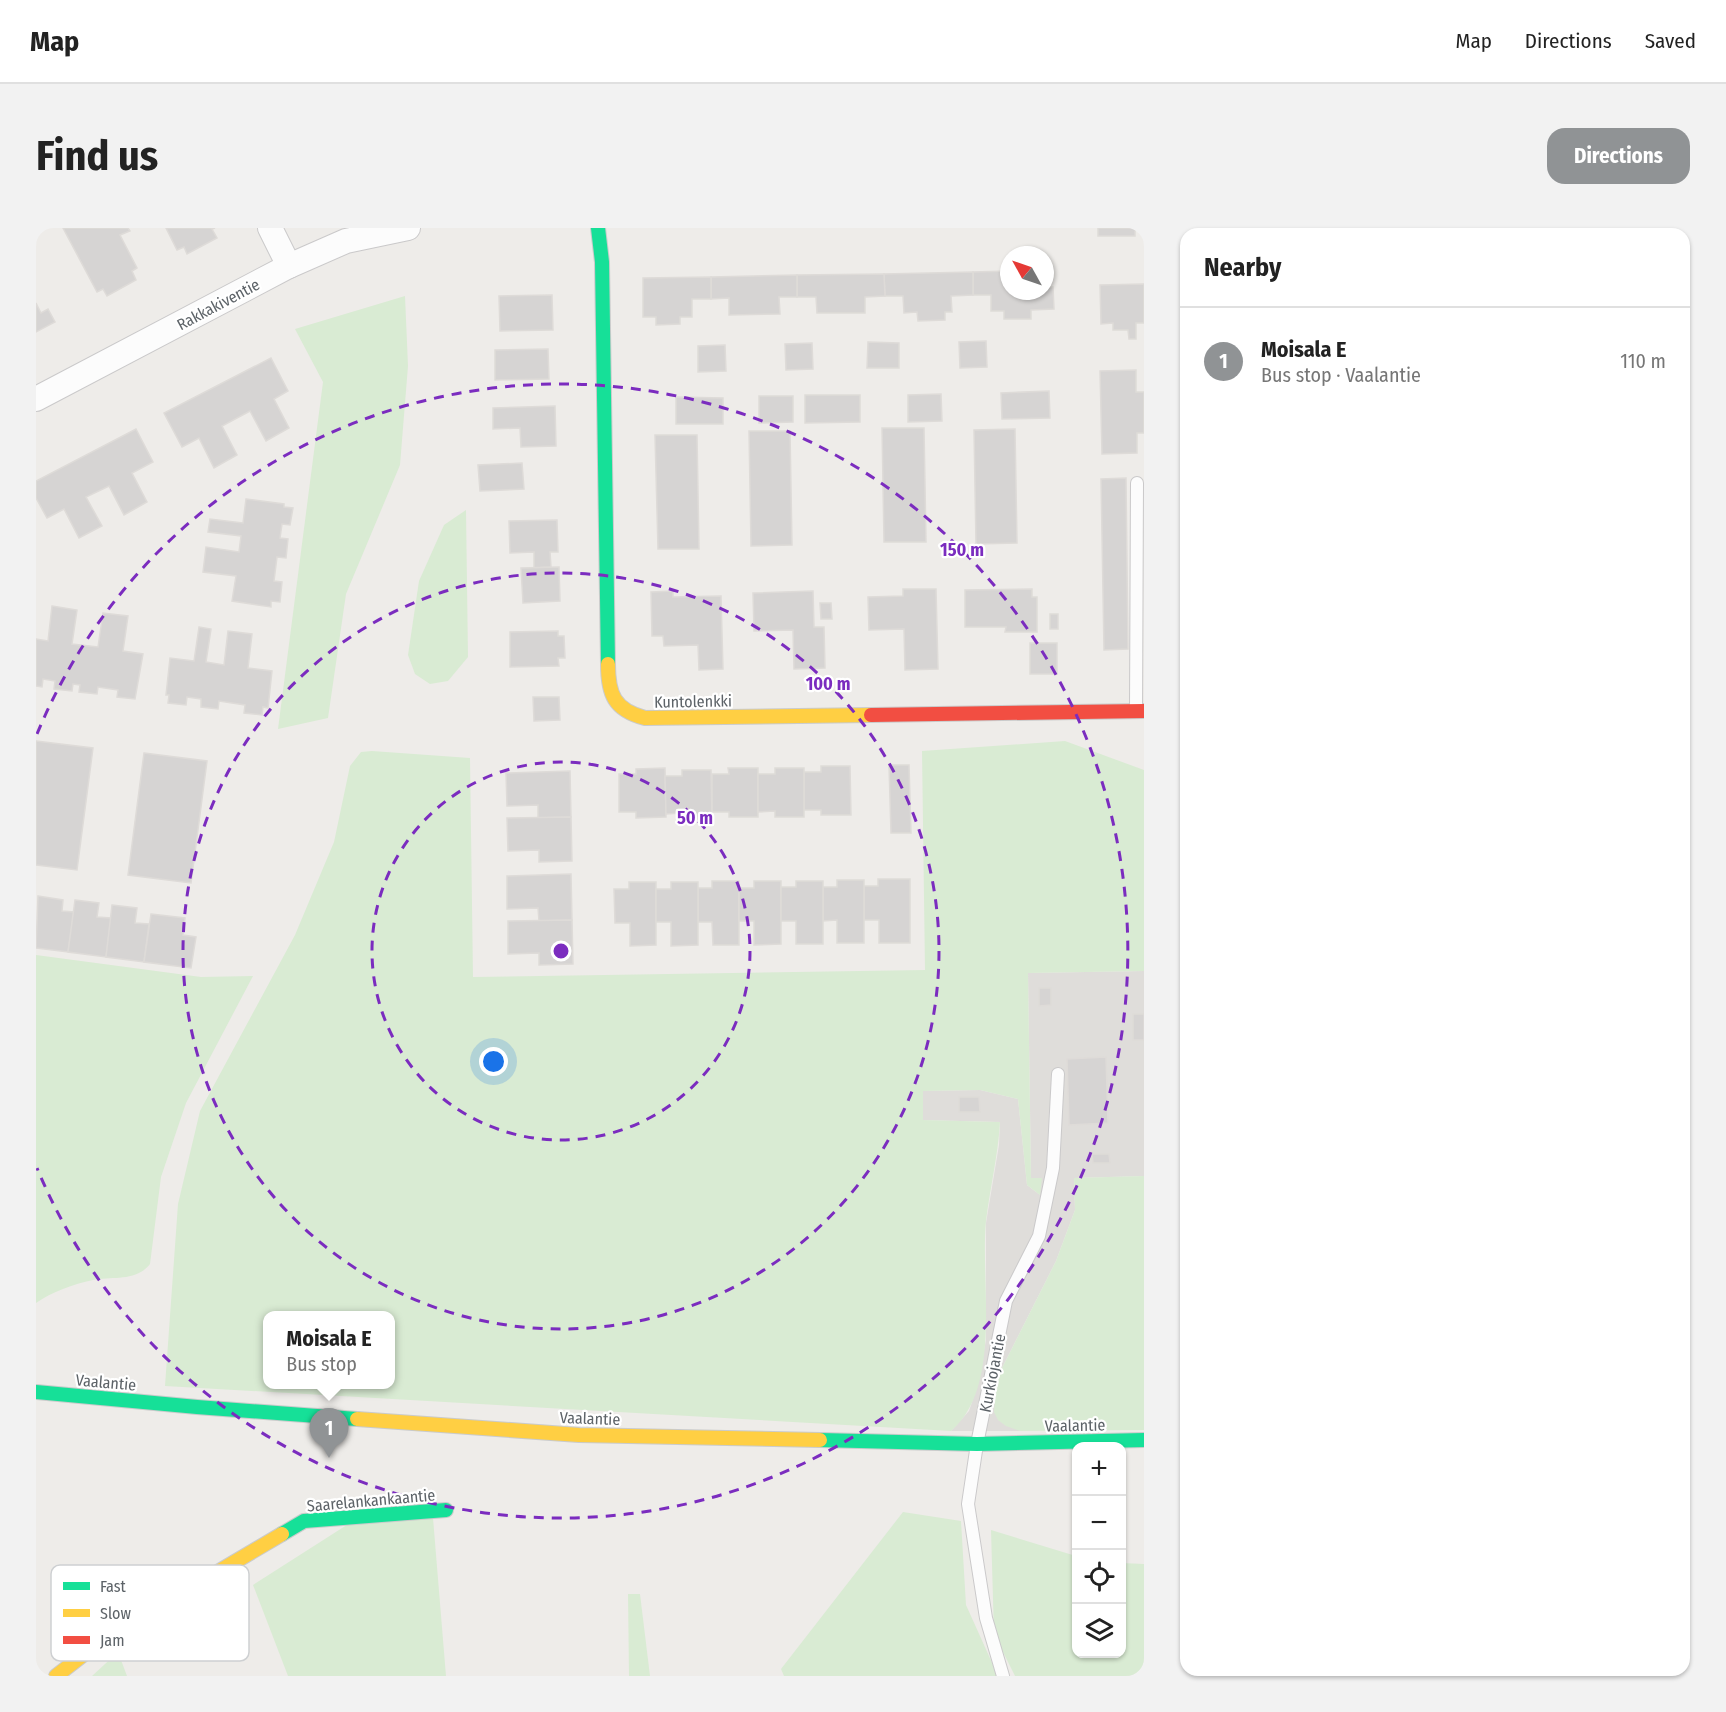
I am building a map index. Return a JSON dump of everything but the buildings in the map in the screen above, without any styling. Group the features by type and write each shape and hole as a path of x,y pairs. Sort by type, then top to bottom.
{"street":[{"path":"270,228 289,266"},
{"name":"Rakkakiventie","path":"36,399 289,266 346,241 408,228"},
{"name":"Kuntolenkki","path":"598,228 602,262 608,682 610,691 620,707 635,716 645,718 1140,711"},
{"name":"Vaalantie","path":"36,1392 197,1407 579,1435 977,1444 1144,1440"},
{"name":"Saarelankankaantie","path":"230,1565 304,1521 446,1510"},
{"name":"Saarelankankaantie","path":"56,1676 75,1661"}],"lane":[{"path":"1137,483 1140,711"},
{"name":"Kurkiojantie","path":"1004,1676 986,1618 968,1504 977,1444 1006,1301 1040,1236 1053,1168 1058,1074"}],"shaded area":[{"path":"1144,971 1144,1176 1074,1178 1075,1210 1056,1261 997,1378 1020,1431 951,1431 969,1411 977,1387 986,1340 986,1223 999,1145 1000,1122 923,1120 923,1091 980,1090 1018,1099 1027,1185 1040,1195 1031,1178 1028,973"}],"green space":[{"path":"405,296 408,366 400,465 346,594 328,718 278,729 323,382 295,329"},
{"path":"466,510 468,657 448,681 430,684 415,674 408,655 419,581 444,525"},
{"path":"1065,741 1144,770 1144,971 1028,973 1031,1178 1042,1178 1040,1195 1027,1185 1018,1099 980,1090 923,1091 923,1120 1000,1122 986,1221 986,1332 983,1361 978,1388 967,1412 951,1431 165,1386 178,1204 200,1111 295,935 334,842 350,766 361,752 470,758 473,977 925,970 922,751"},
{"path":"36,955 201,977 253,976 186,1103 161,1177 150,1264 138,1274 78,1284 36,1303"},
{"path":"1144,1176 1144,1430 1020,1431 1006,1426 998,1420 994,1412 997,1378 1056,1261 1075,1210 1074,1178"},
{"path":"903,1512 961,1521 966,1605 998,1676 784,1676 781,1669"},
{"path":"364,1514 433,1518 446,1676 288,1676 253,1585"},
{"path":"991,1530 1072,1555 1072,1658 1126,1658 1126,1563 1144,1564 1144,1676 1015,1676 994,1634"},
{"path":"628,1594 640,1594 650,1676 629,1676"},
{"path":"108,1661 121,1661 127,1676 92,1676"}],"traffic: fast":[{"path":"598,228 602,262 608,664"},
{"path":"36,1392 357,1419"},
{"path":"820,1440 977,1444 1144,1440"},
{"path":"282,1534 304,1521 446,1510"}],"traffic: slow":[{"path":"608,664 609,684 615,699 626,710 645,718 871,715"},
{"path":"357,1419 579,1435 820,1440"},
{"path":"230,1565 282,1534"},
{"path":"56,1676 75,1661"}],"traffic: jam":[{"path":"871,715 1144,711"}],"place":[{"name":"Moisala E","path":"329,1458"}]}
